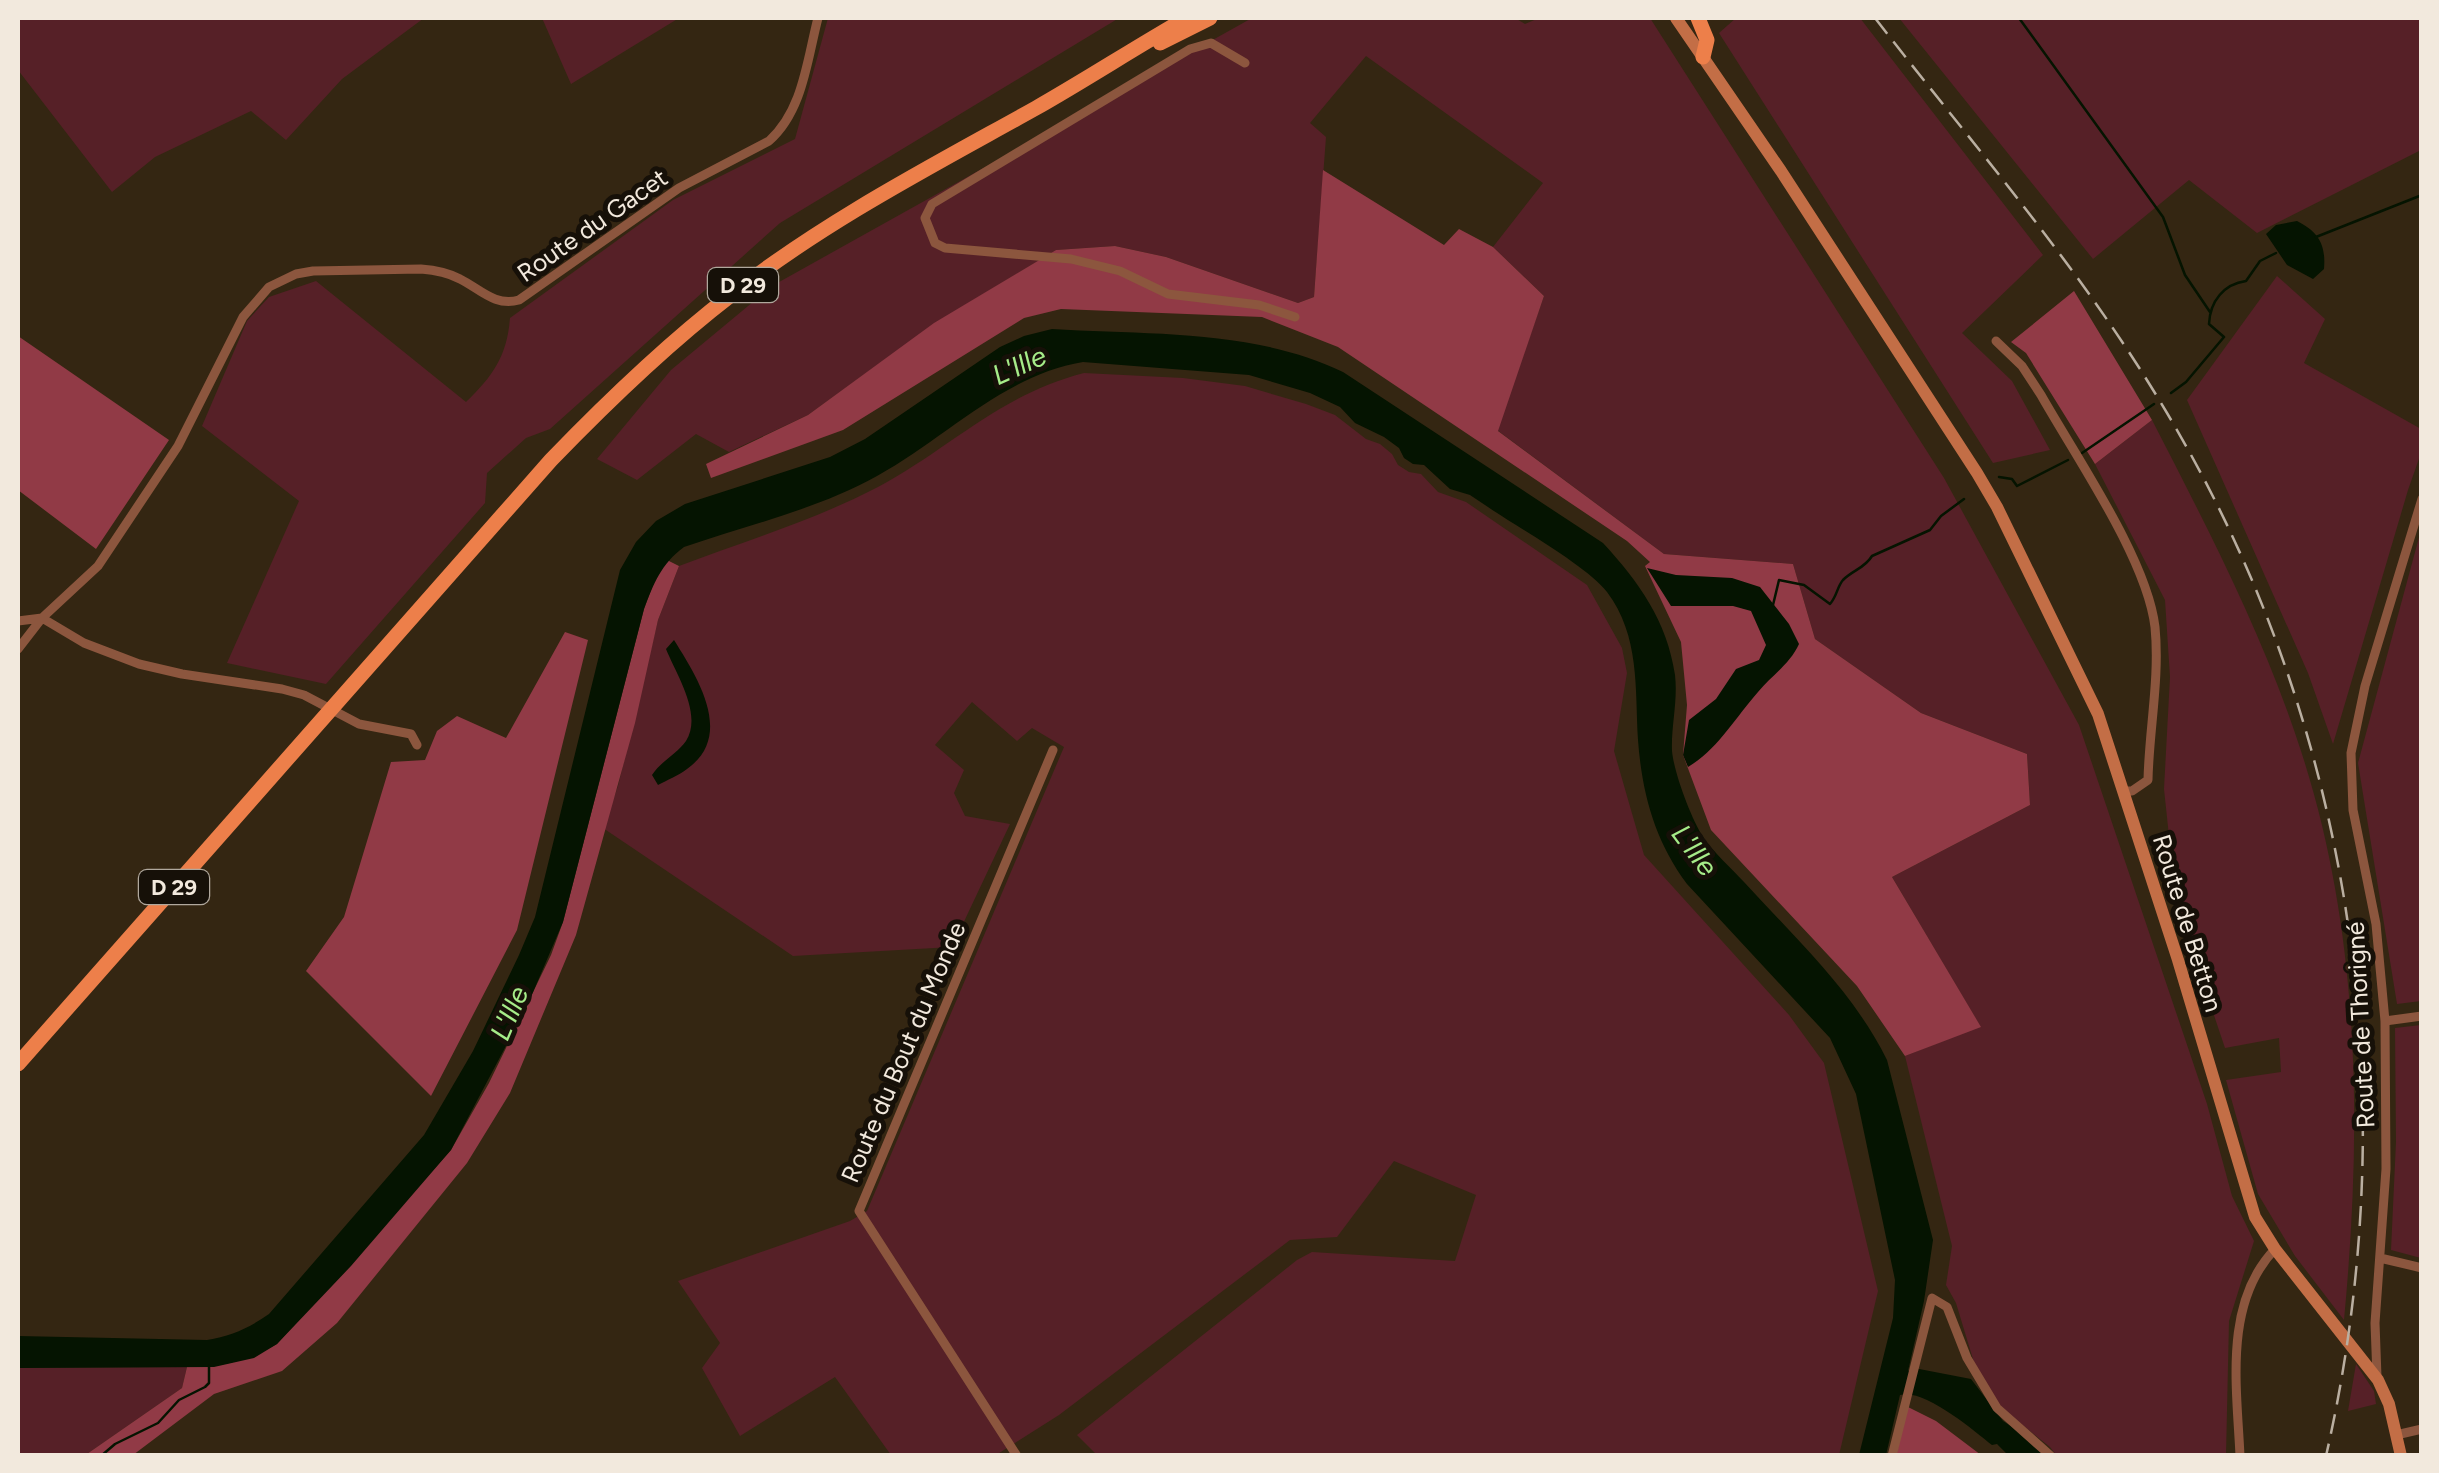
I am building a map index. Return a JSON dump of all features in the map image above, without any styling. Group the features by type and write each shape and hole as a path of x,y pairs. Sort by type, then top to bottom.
{"main road":[{"name":"D 29","path":"18,1064 551,460 610,398 671,343 732,293 815,235 1187,18"},
{"name":"D 29","path":"1102,70 1210,18"},
{"name":"Route de Betton","path":"1676,18 1792,187 1997,507 2098,714 2178,960 2255,1217 2275,1249 2378,1380 2389,1404 2401,1456"},
{"path":"1698,18 1707,40 1703,57"}],"street":[{"name":"Route du Gacet","path":"18,649 42,618 98,566 178,446 243,316 270,286 314,271 420,269 458,278 497,301 520,300 679,188 769,141 781,130 798,95 818,18"},
{"path":"1245,64 1210,43 1190,49 932,204 926,218 935,244 945,248 1071,259 1120,271 1168,294 1260,305 1295,317"},
{"path":"1996,341 2022,366 2041,395 2146,586 2155,630 2156,664 2148,780 2132,791 2123,791"},
{"name":"Route de Thorigné","path":"2378,1380 2374,1358 2386,1147 2385,1021 2376,924 2354,810 2351,753 2365,686 2422,498"},
{"path":"18,621 42,618 84,643 138,664 304,695 359,724 411,734 417,745"},
{"name":"Route du Bout du Monde","path":"1017,1456 859,1212 1054,750"},
{"path":"2385,1021 2422,1016"},
{"path":"2240,1456 2235,1347 2258,1273 2275,1249"},
{"path":"2380,1258 2422,1268"},
{"path":"1892,1456 1932,1298 1948,1307 1966,1358 1997,1408 2051,1456"},
{"path":"2396,1435 2422,1429"}],"shaded area":[{"path":"18,18 424,18 342,79 286,140 251,111 155,157 112,192 18,70"},
{"path":"542,18 679,18 571,84"},
{"path":"828,18 1119,18 780,223 550,429 526,438 487,473 485,503 326,684 227,663 299,501 202,426 247,321 269,297 316,281 466,402 497,364 506,344 510,318 673,200 795,139"},
{"path":"1252,18 1515,18 1525,24 1539,18 1650,18 1944,478 2079,725 2207,1104 2232,1196 2254,1241 2229,1321 2226,1455 2056,1455 2001,1408 1976,1369 1956,1303 1946,1285 1952,1246 1905,1056 1980,1026 1892,877 2030,805 2027,754 1921,713 1815,639 1793,564 1664,554 1497,430 1544,296 1493,247 1543,183 1366,56 1310,123 1326,137 1314,297 1298,303 1166,257 1115,246 1056,250 934,324 808,415 729,452 696,434 637,480 597,459 671,370 772,286"},
{"path":"1736,18 1860,18 2043,255 1962,333 2012,381 2050,450 1993,463 1719,33"},
{"path":"1899,18 2421,18 2421,150 2257,233 2189,180 2093,259"},
{"path":"1323,170 1444,245 1459,229 1493,247 1544,296 1498,431 1664,554 1793,564 1815,639 1921,713 2027,754 2030,805 1892,877 1981,1027 1905,1056 1857,986 1711,830 1683,755 1687,705 1681,642 1645,566 1650,562 1627,541 1338,347 1262,317 1061,309 1024,318 843,430 711,478 706,464 808,415 934,323 1056,250 1115,246 1166,257 1298,303 1314,297"},
{"path":"2277,276 2325,319 2304,363 2421,429 2421,453 2333,744 2308,673 2187,400"},
{"path":"2074,291 2152,420 2095,464 2026,353 2011,342"},
{"path":"18,336 169,440 96,549 18,490"},
{"path":"1084,373 1245,386 1335,415 1366,439 1380,444 1398,465 1421,474 1438,492 1466,502 1587,585 1622,648 1627,673 1614,751 1644,855 1789,1015 1824,1063 1878,1291 1839,1455 1097,1455 1077,1435 1312,1252 1455,1261 1476,1195 1394,1161 1337,1237 1290,1240 1059,1415 996,1455 891,1455 835,1377 740,1436 702,1368 720,1343 678,1281 850,1221 867,1211 1064,747 1032,728 1017,741 972,702 935,745 964,770 954,793 965,816 1010,824 952,947 793,956 603,828 618,786 658,620 679,566 854,499 904,472 1001,408"},
{"path":"2152,420 2270,666 2321,820 2336,891 2352,1033 2353,1177 2344,1320 2295,1256 2258,1194 2226,1080 2281,1072 2279,1038 2225,1048 2176,902 2164,789 2170,677 2165,600 2095,464"},
{"path":"2421,530 2421,1001 2397,1004 2358,763"},
{"path":"667,560 679,566 658,620 635,723 576,935 510,1093 467,1163 337,1323 282,1371 214,1394 133,1455 84,1456 182,1388 187,1367 234,1362 277,1344 451,1150 489,1083 551,955 563,922 644,609"},
{"path":"565,632 588,640 517,930 431,1096 306,971 344,917 391,762 425,760 437,731 457,716 506,738"},
{"path":"2422,1025 2421,1258 2391,1250 2396,1142 2395,1028"},
{"path":"2356,1364 2374,1391 2376,1404 2348,1411"},
{"path":"187,1367 182,1388 84,1456 18,1455 18,1368"},
{"path":"1908,1407 1936,1421 1981,1455 1896,1456"}],"water":[{"path":"2297,221 2316,235 2324,253 2324,269 2313,279 2287,265 2266,234 2276,225"},
{"name":"L'Ille","path":"1052,329 1237,341 1309,358 1343,372 1603,543 1650,603 1671,655 1676,685 1673,760 1698,829 1840,988 1887,1060 1933,1240 1908,1371 1914,1368 1971,1379 2003,1421 2028,1437 2045,1455 2008,1455 1948,1412 1922,1398 1900,1395 1886,1455 1859,1455 1893,1318 1895,1280 1856,1094 1830,1038 1687,884 1666,851 1643,779 1631,644 1607,592 1551,547 1470,495 1450,489 1424,465 1404,458 1399,448 1384,437 1355,423 1340,407 1310,393 1249,375 1083,362 1054,369 1001,394 902,461 854,488 684,547 669,560 644,609 563,922 528,1004 451,1150 351,1266 277,1344 254,1358 214,1367 18,1368 18,1336 207,1340 254,1323 269,1314 424,1135 473,1051 535,917 620,570 636,542 656,521 685,504 830,457 865,439 1000,347"},
{"path":"1647,568 1676,575 1732,578 1760,587 1789,624 1799,644 1717,742 1688,767 1683,755 1689,720 1716,699 1736,669 1759,660 1766,645 1751,611 1733,606 1671,606"},
{"path":"674,640 701,688 710,723 701,755 687,769 658,785 652,775 682,746 690,730 690,707 666,649"}],"waterway":[{"path":"2019,18 2163,217 2185,275 2210,312"},
{"path":"2316,237 2422,195"},
{"path":"2171,393 2186,382 2224,337 2209,324 2220,295 2246,281 2260,261 2276,253"},
{"path":"2082,453 2154,404"},
{"path":"1999,477 2012,479 2017,486 2068,460"},
{"path":"1773,605 1779,580 1804,585 1830,604 1843,580 1872,556 1930,530 1964,499"},
{"path":"101,1456 115,1444 158,1423 179,1400 205,1387 209,1383 209,1366"}],"railway":[{"path":"1875,18 2031,216 2141,371 2236,544 2286,668 2323,796 2348,926 2361,1058 2362,1191 2350,1324 2326,1456"}]}
